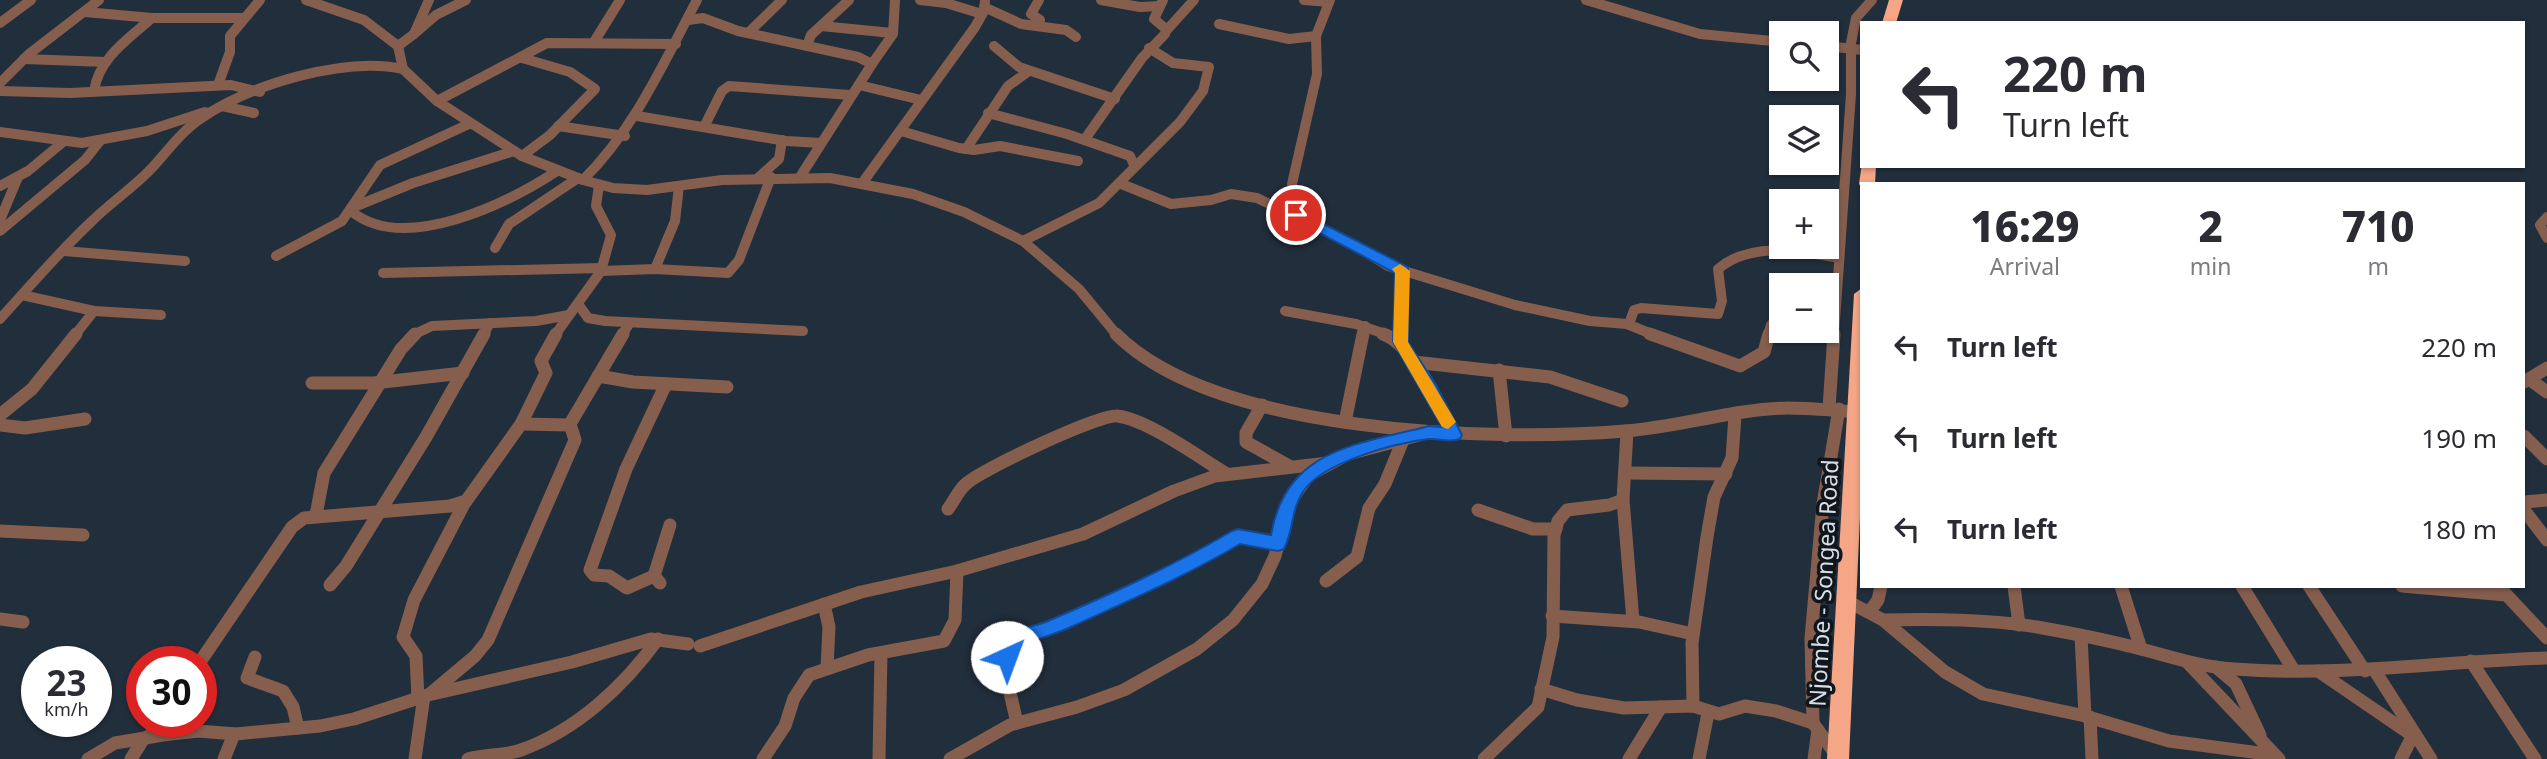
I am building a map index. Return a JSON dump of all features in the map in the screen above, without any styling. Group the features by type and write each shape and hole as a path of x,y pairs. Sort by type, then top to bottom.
{"highway":[{"path":"1890,21 1896,0"},
{"name":"Njombe - Songea Road","path":"1838,759 1847,601 1847,410 1860,309"}],"street":[{"path":"0,23 31,0"},
{"path":"0,83 24,60 99,0"},
{"path":"218,85 230,51 230,36 260,0"},
{"path":"414,34 429,0"},
{"path":"397,47 440,13 466,0"},
{"path":"594,42 620,0"},
{"path":"495,248 509,224 605,161 637,116 697,0"},
{"path":"748,33 782,0"},
{"path":"807,46 811,35 849,0"},
{"path":"800,177 892,33 895,0"},
{"path":"920,0 984,7 1021,24 1066,30 1076,37"},
{"path":"1040,0 1031,14 1040,20"},
{"path":"1101,0 1140,7 1161,3"},
{"path":"1085,139 1149,48 1194,0"},
{"path":"1296,217 1291,192 1317,74 1316,36 1329,1 1304,0"},
{"path":"1586,0 1714,37 1769,41"},
{"path":"1624,0 1637,16"},
{"path":"1839,258 1851,94 1849,48 1860,14 1872,0"},
{"path":"317,1 364,20 397,47 403,69 437,101 469,124 518,154 557,171 599,185 647,190 758,178 800,177 863,182 938,201 1023,240 1079,289 1118,337 1139,352 1204,386 1262,405 1345,422 1454,435 1506,436 1627,431 1786,408 1847,410"},
{"path":"1161,3 1154,19 1166,31"},
{"path":"863,182 901,131 984,7"},
{"path":"85,12 152,18 244,18"},
{"path":"94,90 94,84 106,62 152,18"},
{"path":"688,20 703,18 748,33 858,57 872,64"},
{"path":"1219,24 1289,39 1316,36"},
{"path":"821,26 892,33"},
{"path":"437,101 547,43 676,44"},
{"path":"994,46 1019,67 1115,99"},
{"path":"1839,47 1860,50"},
{"path":"1023,240 1099,203 1134,165 1180,122 1203,91 1210,71 1206,66 1173,63 1149,48"},
{"path":"353,209 428,176 518,154 558,127 594,87 570,72 522,58"},
{"path":"24,60 106,62"},
{"path":"0,132 63,142 100,141 146,131 341,67 379,64 403,69"},
{"path":"965,149 1013,79 1029,71"},
{"path":"0,91 239,85 260,92"},
{"path":"859,85 921,100"},
{"path":"704,127 722,91 730,86 850,95"},
{"path":"0,318 64,251 150,170 179,137 217,108 254,113"},
{"path":"988,113 1085,139 1130,156 1134,165"},
{"path":"637,116 782,140 821,143"},
{"path":"276,256 342,221 353,209 380,165 469,124"},
{"path":"558,127 625,136"},
{"path":"901,131 965,149 1000,146 1078,161"},
{"path":"758,178 779,159 782,140"},
{"path":"0,231 85,160 100,141"},
{"path":"0,186 18,177 63,142"},
{"path":"353,209 357,216 398,230 428,229 456,221 533,187 557,171"},
{"path":"0,220 18,177"},
{"path":"383,273 656,269 721,274 731,271 739,260 771,177"},
{"path":"1119,183 1171,204 1237,194 1265,201 1403,271 1474,290 1515,305 1590,321 1629,324 1689,350 1740,366 1764,352 1769,333"},
{"path":"415,759 424,697 416,656 406,642 404,631 414,600 466,502 521,424 546,373 541,358 601,270 611,235 596,206 599,185"},
{"path":"656,269 675,221 679,186"},
{"path":"2547,217 2540,225 2547,238"},
{"path":"64,251 185,261"},
{"path":"1629,324 1634,310 1641,307 1718,314 1722,300 1718,269 1725,262 1740,256 1769,253"},
{"path":"1401,342 1403,271"},
{"path":"22,295 94,311 161,315"},
{"path":"316,515 324,495 320,483 324,473 401,349 416,332 432,326 548,320 574,309"},
{"path":"574,309 588,318 629,324 705,328 759,326 803,331"},
{"path":"0,415 32,389 94,311"},
{"path":"1285,311 1365,326 1387,333 1401,342 1454,435"},
{"path":"330,585 346,566 463,373 490,323"},
{"path":"424,697 475,656 488,640 575,440 570,425 629,324"},
{"path":"1345,422 1365,326"},
{"path":"1814,759 1816,726 1811,638 1816,607 1823,504 1847,410 1838,343"},
{"path":"1413,362 1550,377 1622,401"},
{"path":"2526,381 2547,368"},
{"path":"1499,370 1506,436"},
{"path":"312,383 331,380 382,382 397,377 463,373"},
{"path":"598,376 666,384 727,387"},
{"path":"2526,381 2547,392"},
{"path":"666,384 626,468 590,570 594,575 609,576 627,588 657,580 670,525"},
{"path":"1262,405 1246,433 1246,442 1289,466"},
{"path":"948,509 965,484 982,472 1015,454 1057,440 1107,416 1135,420 1227,474"},
{"path":"1693,706 1693,634 1714,497 1732,458 1735,416"},
{"path":"0,425 25,428 85,419"},
{"path":"521,424 570,425"},
{"path":"1627,431 1627,473 1623,500 1633,621"},
{"path":"950,759 1017,723 1079,706 1123,689 1152,676 1200,647 1254,597 1268,575 1283,517 1298,485 1328,463 1368,447 1429,432"},
{"path":"2525,437 2547,459"},
{"path":"1326,581 1347,568 1357,557 1369,508 1385,484 1403,440"},
{"path":"88,759 114,743 146,738 198,731 234,734 298,729 354,719 424,697 658,639 694,645 861,592 957,571 1083,534 1174,491 1227,474 1328,463"},
{"path":"1627,473 1726,474"},
{"path":"1484,759 1538,707 1550,659 1556,529 1567,510 1609,505 1623,500"},
{"path":"2525,502 2547,500"},
{"path":"211,646 292,527 304,518 450,506 466,502"},
{"path":"1478,510 1533,530 1556,529"},
{"path":"2525,511 2547,540"},
{"path":"0,531 49,531 83,535"},
{"path":"1017,723 1006,674 1008,648 1012,642 1060,624 1188,566 1238,536 1278,544"},
{"path":"763,759 785,726 802,682 809,675 881,653 944,641 955,620 957,571"},
{"path":"1870,611 1878,600 1881,588"},
{"path":"2014,588 2019,625"},
{"path":"2122,588 2141,649"},
{"path":"2243,588 2293,669"},
{"path":"2310,588 2431,759"},
{"path":"2442,588 2502,591 2547,639"},
{"path":"1847,601 1870,611 1945,671 1983,694 2087,717 2169,741 2270,754"},
{"path":"824,604 829,626 827,668"},
{"path":"1552,616 1633,621 1693,634"},
{"path":"0,619 23,622"},
{"path":"1883,620 1936,619 2019,625 2081,636 2188,663 2216,667 2370,671 2471,661 2547,658"},
{"path":"2081,636 2092,759"},
{"path":"468,759 519,751 561,731 589,713 628,672 642,663 658,639"},
{"path":"876,758 881,653"},
{"path":"255,657 247,678 277,688 289,697 293,703 298,729"},
{"path":"2471,661 2535,759"},
{"path":"2188,663 2270,754"},
{"path":"2216,667 2236,684 2270,754"},
{"path":"2317,670 2413,734"},
{"path":"1541,689 1602,705 1693,706 1708,713 1719,714 1745,706 1786,713 1816,726 1838,759"},
{"path":"1629,759 1661,707"},
{"path":"1699,759 1708,713"},
{"path":"224,759 234,734"},
{"path":"2402,759 2413,734"},
{"path":"131,759 146,738"}],"slow traffic":[{"path":"1400,269 1403,271 1401,342 1448,422"}],"route":[{"path":"1007,657 1009,644 1019,638 1048,630 1130,590 1188,566 1238,536 1278,544 1283,517 1298,485 1311,473 1346,454 1429,432 1454,435 1431,389 1401,342 1403,271 1296,215"}]}
